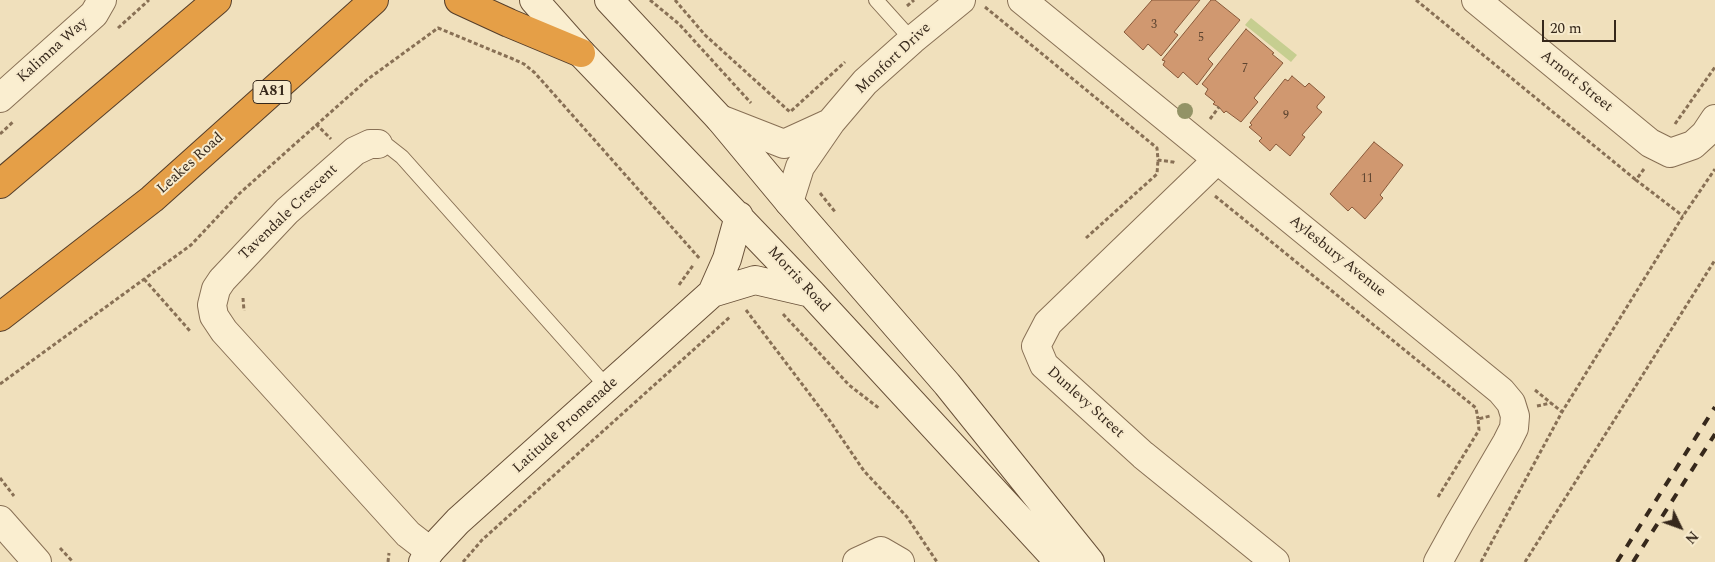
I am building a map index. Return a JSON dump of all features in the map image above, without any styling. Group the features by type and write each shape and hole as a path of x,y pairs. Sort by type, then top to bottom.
{"highway":[{"path":"0,184 216,0"},
{"name":"Leakes Road","path":"0,316 152,199 374,0"},
{"path":"459,0 581,53"}],"street":[{"name":"Kalimna Way","path":"0,98 94,14 102,0"},
{"name":"Morris Road","path":"534,0 581,53 739,216 1060,562"},
{"path":"609,0 720,119 789,202 947,384 1090,562"},
{"name":"Monfort Drive","path":"789,202 800,167 831,122 865,82 961,0"},
{"name":"Aylesbury Avenue","path":"1022,0 1501,391 1511,403 1515,416 1514,428 1438,562"},
{"name":"Arnott Street","path":"1476,0 1650,143 1670,153 1678,137"},
{"name":"Monfort Drive","path":"720,119 784,144 831,122"},
{"path":"1678,137 1693,145 1715,119"},
{"name":"Tavendale Crescent","path":"378,144 361,147 347,157 269,229 222,280 213,298 213,310 218,323 224,331 427,557"},
{"name":"Dunlevy Street","path":"1217,160 1048,323 1036,346 1044,365 1143,455 1275,562"},
{"name":"Latitude Promenade","path":"427,557 458,522 712,293 727,259 739,216"},
{"name":"Latitude Promenade","path":"712,293 755,280 811,293"},
{"path":"0,520 37,562"},
{"path":"857,562 881,551 900,562"}],"lane":[{"path":"876,0 912,40"},
{"name":"Tavendale Crescent","path":"378,144 388,146 402,157 608,388"}],"path":[{"path":"675,0 705,35 790,112 849,59"},
{"path":"893,19 914,0"},
{"path":"990,0 984,6 1157,148 1157,174 1086,238"},
{"path":"1416,0 1636,180"},
{"path":"0,384 191,245 240,193 316,124 387,63 438,28 524,64 535,73 699,257"},
{"path":"1678,137 1715,67"},
{"path":"1208,122 1219,107"},
{"path":"316,124 347,157"},
{"path":"1158,160 1173,162 1197,179 1476,408 1478,419"},
{"path":"1481,562 1562,412 1715,169"},
{"path":"1525,562 1715,260"},
{"path":"243,291 242,310 249,318"},
{"path":"742,306 830,421 864,471 907,517 937,562"},
{"path":"463,562 482,540 736,312"}],"green space":[{"path":"1251,18 1297,55 1291,62 1245,25"}],"building":[{"path":"1152,0 1200,0 1174,32 1178,35 1161,56 1148,44 1143,50 1124,32"},
{"path":"1211,0 1215,0 1240,20 1208,59 1213,64 1197,85 1183,72 1178,78 1163,65 1165,61 1162,60"},
{"path":"1246,29 1283,63 1254,98 1258,102 1241,122 1226,111 1224,113 1213,104 1215,102 1205,94 1208,89 1202,84"},
{"path":"1292,76 1305,87 1309,83 1325,97 1317,106 1322,112 1302,135 1305,137 1290,156 1276,144 1270,151 1259,141 1262,138 1249,127 1252,125 1250,123 1285,79 1288,81"},
{"path":"1374,142 1403,165 1380,195 1383,198 1365,219 1352,207 1348,211 1330,194"}],"railway":[{"path":"1617,562 1715,407"},
{"path":"1633,562 1715,434"}]}
